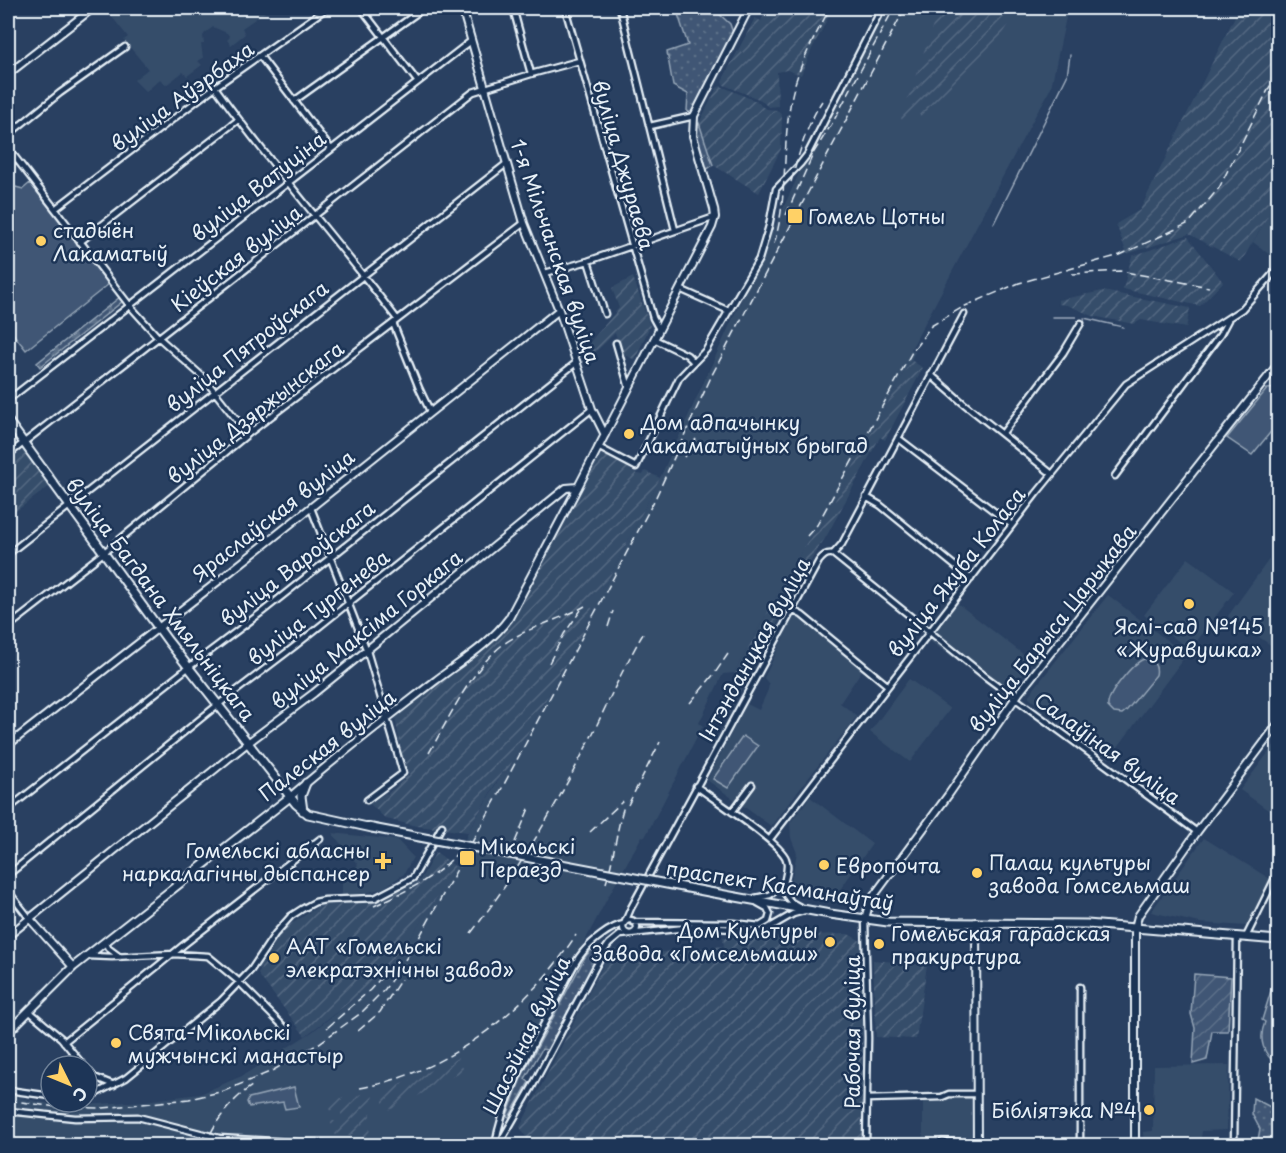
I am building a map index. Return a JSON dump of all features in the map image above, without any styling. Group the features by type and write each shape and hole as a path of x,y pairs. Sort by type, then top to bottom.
{"main road":[{"name":"вуліца Багдана Хмяльніцкага","path":"8,421 158,627 290,797"},
{"path":"303,811 301,796 306,783"},
{"path":"290,797 303,811"},
{"name":"Палеская вуліца","path":"8,1032 87,955 106,944 290,797"},
{"name":"праспект Касманаўтаў","path":"303,811 372,828 714,893 865,919 891,922 1087,924 1278,940"}],"street":[{"path":"8,74 93,8"},
{"name":"вуліца Аўэрбаха","path":"55,209 215,87 327,8"},
{"path":"361,8 417,81"},
{"name":"1-я Мільчанская вуліца","path":"462,8 524,223 559,310 592,409 605,435"},
{"path":"513,8 531,74"},
{"name":"вуліца Джураева","path":"565,8 652,318 659,329"},
{"path":"620,8 675,231"},
{"path":"544,273 588,261 715,217 693,136 694,116 749,8"},
{"path":"598,447 636,467 679,378 706,350 759,259 769,226 776,189 807,155 882,8"},
{"path":"294,101 419,9"},
{"name":"вуліца Ватуціна","path":"8,400 471,41"},
{"path":"8,135 60,93 125,47"},
{"path":"260,57 331,149"},
{"name":"Кіеўская вуліца","path":"8,455 473,92 579,61"},
{"path":"215,87 238,120 362,275 395,321 419,388 430,411"},
{"path":"650,126 694,116"},
{"path":"80,242 238,120"},
{"path":"8,148 130,306 158,337 203,377 248,434"},
{"name":"вуліца Пятроўскага","path":"8,554 506,164"},
{"name":"Палеская вуліца","path":"290,797 501,629 578,488 712,227 715,217"},
{"name":"вуліца Дзяржынскага","path":"8,627 248,434 524,223"},
{"path":"588,261 605,314"},
{"path":"1115,476 1220,335 1229,318 1242,309 1278,267"},
{"path":"680,289 729,311"},
{"name":"Яраслаўская вуліца","path":"8,745 559,310"},
{"name":"Інтэнданцкая вуліца","path":"628,922 631,908 819,561 829,553 833,554 842,544 964,314"},
{"name":"вуліца Якуба Коласа","path":"770,838 1012,525 1126,384 1229,318"},
{"path":"1002,434 1063,353 1081,323"},
{"path":"654,339 687,355 693,361"},
{"path":"615,343 629,388"},
{"name":"вуліца Вароўскага","path":"8,809 262,612 329,556 577,362"},
{"name":"вуліца Барыса Царыкава","path":"865,919 870,901 1015,699 1278,364"},
{"path":"1272,374 1278,380"},
{"path":"932,375 1052,474"},
{"name":"вуліца Тургенева","path":"8,875 218,705 592,409"},
{"path":"898,438 1012,525"},
{"name":"вуліца Максіма Горкага","path":"8,936 367,651 566,489 578,488"},
{"path":"866,497 880,505 970,579"},
{"path":"311,508 367,651 403,773 367,800"},
{"name":"Салаўіная вуліца","path":"833,554 929,633 1015,699 1197,831"},
{"path":"792,610 802,615 887,685"},
{"path":"1135,1146 1135,928 1138,916 1197,831 1278,724"},
{"path":"732,812 752,785"},
{"path":"696,786 770,838 786,858 786,874 783,884 786,897 807,910"},
{"path":"99,1092 126,1078 221,1001 240,983 275,934 291,916 315,902 375,898 412,878 442,826"},
{"path":"64,1042 320,839"},
{"path":"1246,938 1278,872"},
{"path":"747,899 761,898 783,884"},
{"path":"8,891 73,967"},
{"path":"628,922 733,923 760,926 766,923 770,917 769,911 760,904 747,899"},
{"name":"Шасэйная вуліца","path":"496,1146 510,1126 609,944 620,935 695,927 760,933 793,914 807,910"},
{"name":"Рабочая вуліца","path":"865,919 866,1146"},
{"path":"628,922 636,925 636,929 631,934 624,930 628,922"},
{"name":"Шасэйная вуліца","path":"496,1146 498,1127 524,1064 581,954 618,925 628,922"},
{"path":"942,1144 977,1144 976,922"},
{"path":"1234,1146 1237,937"},
{"path":"106,944 120,957"},
{"name":"Палеская вуліца","path":"101,957 106,953 106,944"},
{"path":"87,955 101,957 174,954 208,956 240,983 287,1030"},
{"path":"1080,987 1080,1146"},
{"path":"29,1011 74,1054"},
{"path":"99,1079 114,1085"},
{"path":"8,1090 39,1094"},
{"path":"867,1099 933,1098 949,1094 977,1094"},
{"path":"8,1112 75,1118 138,1117 219,1138 361,1146"}],"shaded area":[{"path":"105,8 271,8 242,28 245,34 231,45 227,40 230,37 227,33 213,27 203,36 204,44 201,44 203,58 198,61 202,65 187,76 183,72 166,85 160,79 146,92 134,80 148,69 124,40 128,37"},
{"path":"768,8 833,8 801,75 787,70 777,72 778,106 768,107 761,100 724,85 722,81 755,18 761,21"},
{"path":"887,8 1068,8 1051,87 1045,99 911,349 915,352 911,360 818,533 809,538 734,673 723,674 699,723 703,726 645,837 642,836 608,897 521,1062 490,1145 8,1146 8,1095 39,1102 39,1114 99,1114 99,1104 200,1094 242,1076 312,1032 363,992 411,937 455,867 468,832 503,772 506,773 594,611 586,601 607,582 660,478 802,167"},
{"path":"939,8 1019,8 1001,37 971,76 928,116 925,114 923,117 914,112 908,124 901,118"},
{"path":"1239,8 1278,8 1278,199 1241,262 1189,234 1127,254 1116,224 1140,210"},
{"path":"721,86 758,102 767,109 777,110 782,116 781,149 759,193 713,165 699,123 717,88"},
{"path":"1278,199 1278,261 1253,242"},
{"path":"1188,237 1223,282 1200,306 1123,289 1132,256"},
{"path":"633,277 650,326 635,360 623,354 615,333 583,364 580,354 619,308 612,288"},
{"path":"1103,291 1190,308 1186,328 1141,320 1134,324 1093,316 1067,305 1058,304 1058,300"},
{"path":"911,360 923,368 885,440 880,437 727,716 718,712 737,678 734,673 809,538 818,532"},
{"path":"23,450 50,486 8,517 8,462"},
{"path":"602,452 630,467 630,470 638,474 643,475 645,471 660,478 607,582 587,601 594,611 506,773 502,772 468,832 417,826 386,819 370,804 387,794 409,775 402,755 395,717 500,634 509,624"},
{"path":"1278,547 1278,650 1228,616"},
{"name":"Яслі-сад №145 «Журавушка»","path":"1188,558 1234,592 1190,650 1144,615"},
{"path":"1108,595 1186,655 1109,759 1029,698 1029,695"},
{"path":"957,603 1033,662 1007,695 928,640"},
{"path":"794,616 811,626 862,670 840,703 857,716 771,826 707,780 747,704 759,710 769,684 764,678"},
{"path":"909,679 950,709 910,762 870,732"},
{"path":"1278,740 1278,817 1240,790"},
{"path":"810,797 872,844 839,891 828,889 814,897 789,891 797,853 791,838 790,823"},
{"name":"Гомельскі абласны наркалагічны дыспансер","path":"332,833 397,840 413,857 404,874 383,888 342,896 342,882 358,865"},
{"path":"1204,838 1270,879 1247,926 1200,923 1151,912"},
{"path":"436,852 456,867 411,937 363,992 305,1036 258,974 261,970 258,967 262,962 264,964 282,930 321,905 377,902 420,880"},
{"path":"848,934 863,942 862,1145 527,1145 527,1139 520,1127 611,950 617,949 619,956 724,946 723,937"},
{"path":"873,960 927,965 916,1039 876,1037"},
{"path":"458,1058 464,1070 398,1107 384,1111 382,1092"},
{"path":"1229,1065 1227,1130 1202,1131 1200,1145 1144,1145 1143,1132 1153,1131 1154,1066"},
{"path":"373,1092 369,1136 336,1136 330,1121 341,1121 341,1112 329,1110 329,1100"},
{"path":"950,1095 972,1095 973,1145 923,1146 923,1100 941,1100"}],"green space":[{"path":"676,8 703,8 707,12 717,12 730,24 733,33 691,113 687,111 688,94 673,86 667,52 688,45"},
{"path":"699,123 713,165 706,170 697,139"},
{"name":"стадыён Лакаматыў","path":"30,183 109,284 26,350 11,331 8,333 8,185 23,189"},
{"path":"120,297 123,301 40,367 37,363"},
{"path":"1278,388 1278,423 1252,455 1227,438 1267,389"},
{"path":"1144,659 1154,664 1156,675 1127,710 1122,714 1114,713 1108,707 1111,695 1127,673"},
{"path":"743,736 758,746 728,788 713,779"},
{"path":"591,950 599,951 600,954 547,1050 542,1049 525,1079 529,1082 509,1117 507,1116 521,1078 585,957"},
{"path":"1278,968 1278,1065 1263,1046 1262,1034 1265,1022 1262,1020"},
{"path":"1194,974 1231,977 1228,1031 1212,1031 1207,1060 1193,1064 1195,1028 1191,1014"},
{"path":"294,1087 299,1107 285,1109 283,1102 249,1107 247,1102 249,1098"},
{"path":"1253,1098 1278,1111 1278,1145 1257,1145 1260,1129 1252,1114"}],"waterway":[{"path":"994,223 1067,76 1070,55"},
{"path":"1052,317 1076,317"},
{"path":"1084,318 1123,327"}],"railway":[{"path":"774,244 781,210 792,93 806,55 830,8"},
{"path":"786,215 814,152 833,122 894,8"},
{"path":"8,1100 56,1107 103,1108 189,1099 224,1091 272,1071 318,1044 361,1013 385,989 415,945 501,790 655,499 712,375 905,8"},
{"path":"807,536 817,525 912,352 931,326 963,307 1019,283 1120,255 1189,223 1219,188 1278,70"},
{"path":"791,182 807,130 822,101"},
{"path":"1072,274 1120,271 1209,287"},
{"path":"684,457 696,439"},
{"path":"429,753 455,706 487,659 500,647 522,633 585,606"},
{"path":"549,663 564,634 581,610"},
{"path":"608,627 613,611"},
{"path":"471,933 521,861 552,811 643,634"},
{"path":"690,703 728,654"},
{"path":"628,805 660,742"},
{"path":"590,832 623,801"},
{"path":"515,842 530,806"},
{"path":"606,883 624,806"},
{"path":"374,906 434,874 445,866 462,846"},
{"path":"360,1088 393,1080 425,1068 483,1034 534,988 576,935"},
{"path":"327,1028 370,990 398,959"},
{"path":"358,1031 380,1012 401,979"},
{"path":"205,1146 224,1112 252,1086"}],"place":[{"name":"Гомель Цотны","path":"795,216"},
{"name":"стадыён Лакаматыў","path":"41,241"},
{"name":"Дом адпачынку лакаматыўных брыгад","path":"629,434"},
{"name":"Яслі-сад №145 «Журавушка»","path":"1189,604"},
{"name":"Мікольскі Пераезд","path":"467,858"},
{"name":"Гомельскі абласны наркалагічны дыспансер","path":"383,861"},
{"name":"Европочта","path":"824,865"},
{"name":"Палац культуры завода Гомсельмаш","path":"977,873"},
{"name":"Дом Культуры Завода «Гомсельмаш»","path":"830,942"},
{"name":"Гомельская гарадская пракуратура","path":"879,944"},
{"name":"ААТ «Гомельскі элекратэхнічны завод»","path":"274,958"},
{"name":"Свята-Мікольскі мужчынскі манастыр","path":"116,1043"},
{"name":"Бібліятэка №4","path":"1149,1110"}]}
